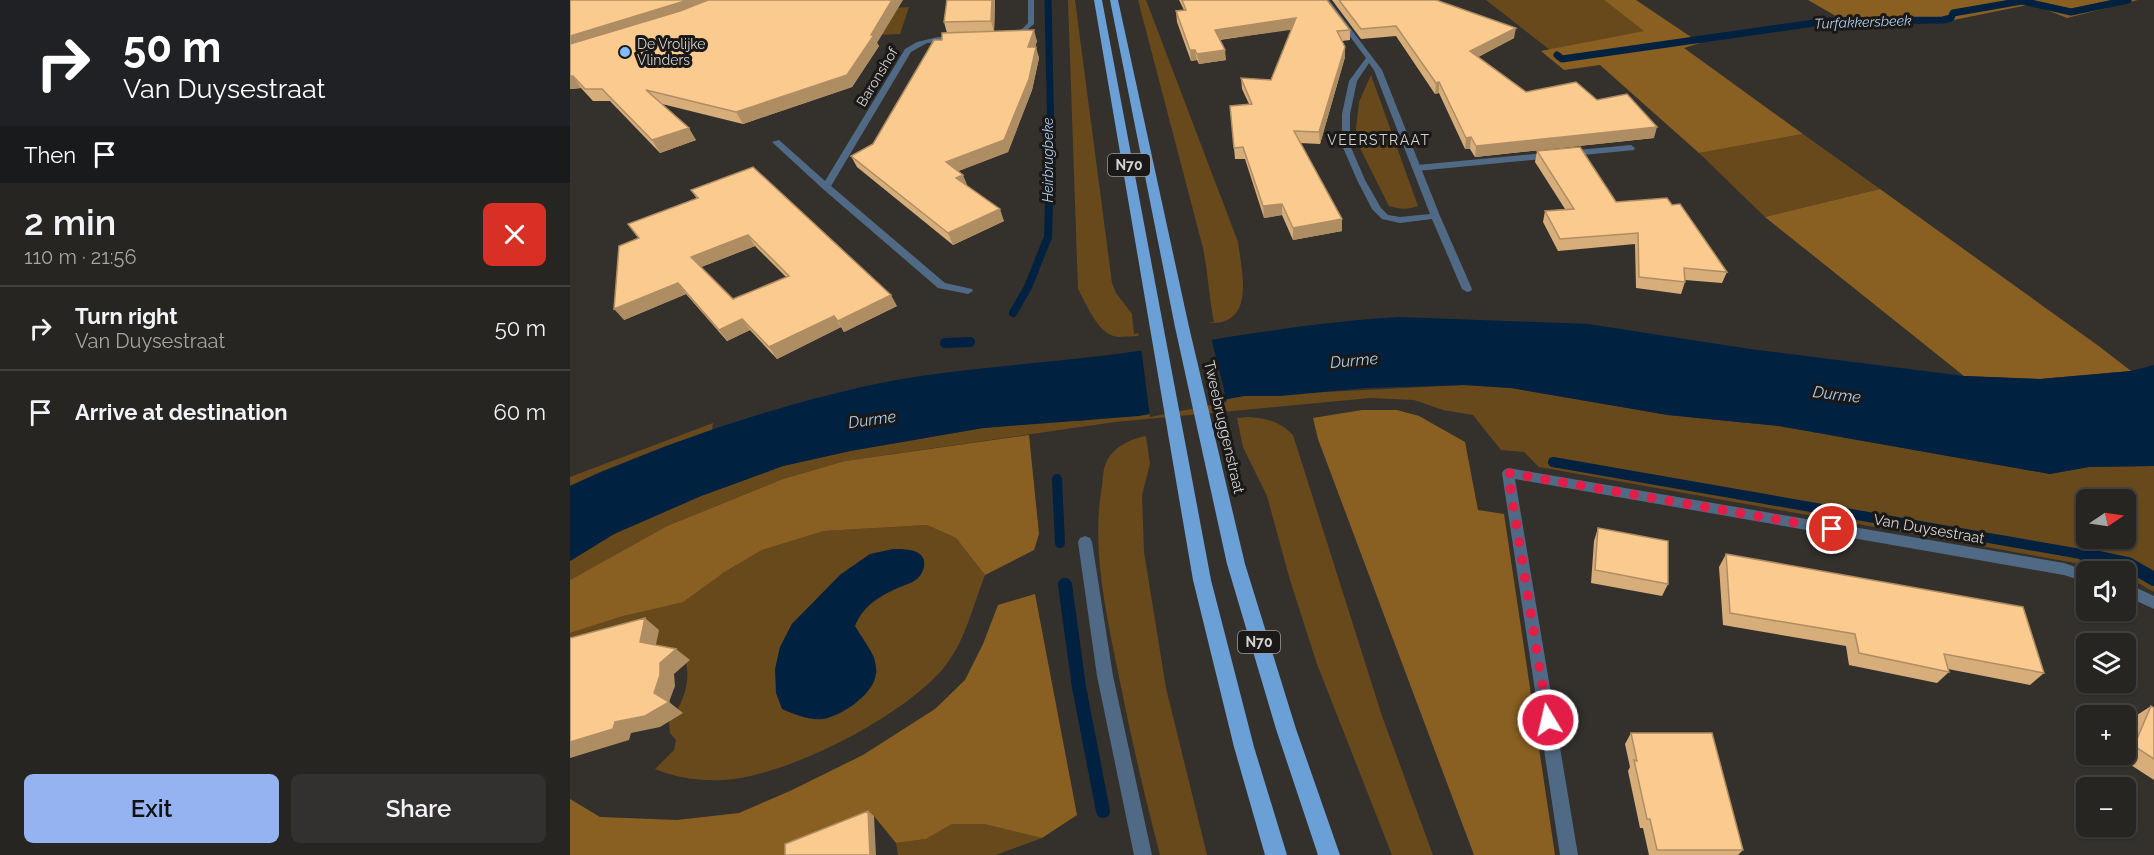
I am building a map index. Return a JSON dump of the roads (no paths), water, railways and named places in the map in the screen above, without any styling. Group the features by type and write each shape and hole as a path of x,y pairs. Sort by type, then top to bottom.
{"main road":[{"name":"N70","path":"1098,0 1202,580 1244,747 1276,855"},
{"name":"Tweebruggenstraat","path":"1114,0 1182,327 1236,564 1286,729 1329,855"}],"street":[{"path":"996,36 1019,32 1031,24 1031,0"},
{"path":"1326,0 1378,70 1435,216 1467,289"},
{"name":"Baronshof","path":"826,187 908,51 929,40 966,37"},
{"path":"1369,59 1353,81 1347,114 1346,145 1361,180 1377,209 1385,217 1400,220 1435,216"},
{"path":"776,142 942,286 968,291"},
{"path":"1417,168 1631,147"},
{"name":"Van Duysestraat","path":"1569,855 1508,473 2052,567 2076,573"},
{"path":"1085,542 1105,676 1143,855"},
{"path":"2136,594 2154,603"}],"water":[{"name":"Durme","path":"1400,317 1588,324 1750,349 1964,376 2040,379 2131,371 2154,365 2154,466 2089,467 2050,474 1779,426 1668,415 1511,388 1464,385 1365,388 1280,396 1244,396 1139,416 983,428 850,451 783,466 701,496 614,534 570,561 570,486 642,455 715,428 790,405 866,386 928,375 1117,354 1329,323"},
{"path":"893,549 919,553 924,561 924,567 918,578 873,602 858,619 855,626 869,648 876,665 875,680 870,688 848,708 823,719 807,718 782,709 776,693 775,669 780,647 792,624 841,574 870,554"}],"waterway":[{"name":"Heirbrugbeke","path":"1048,0 1051,141"},
{"name":"Turfakkersbeek","path":"1557,55 1562,59 1828,21 1943,20 1951,18 1953,13 2022,1 2071,12 2128,0"},
{"name":"Heirbrugbeke","path":"1013,313 1028,287 1048,237 1051,141"},
{"path":"945,343 970,342"},
{"path":"1553,462 2092,556"},
{"path":"1057,479 1060,543"},
{"path":"2085,555 2128,564 2154,579"},
{"path":"1065,585 1079,687 1103,811"}],"place":[{"name":"De Vrolijke Vlinders","path":"625,52"}],"district":[{"name":"VEERSTRAAT","path":"1379,140"}]}
